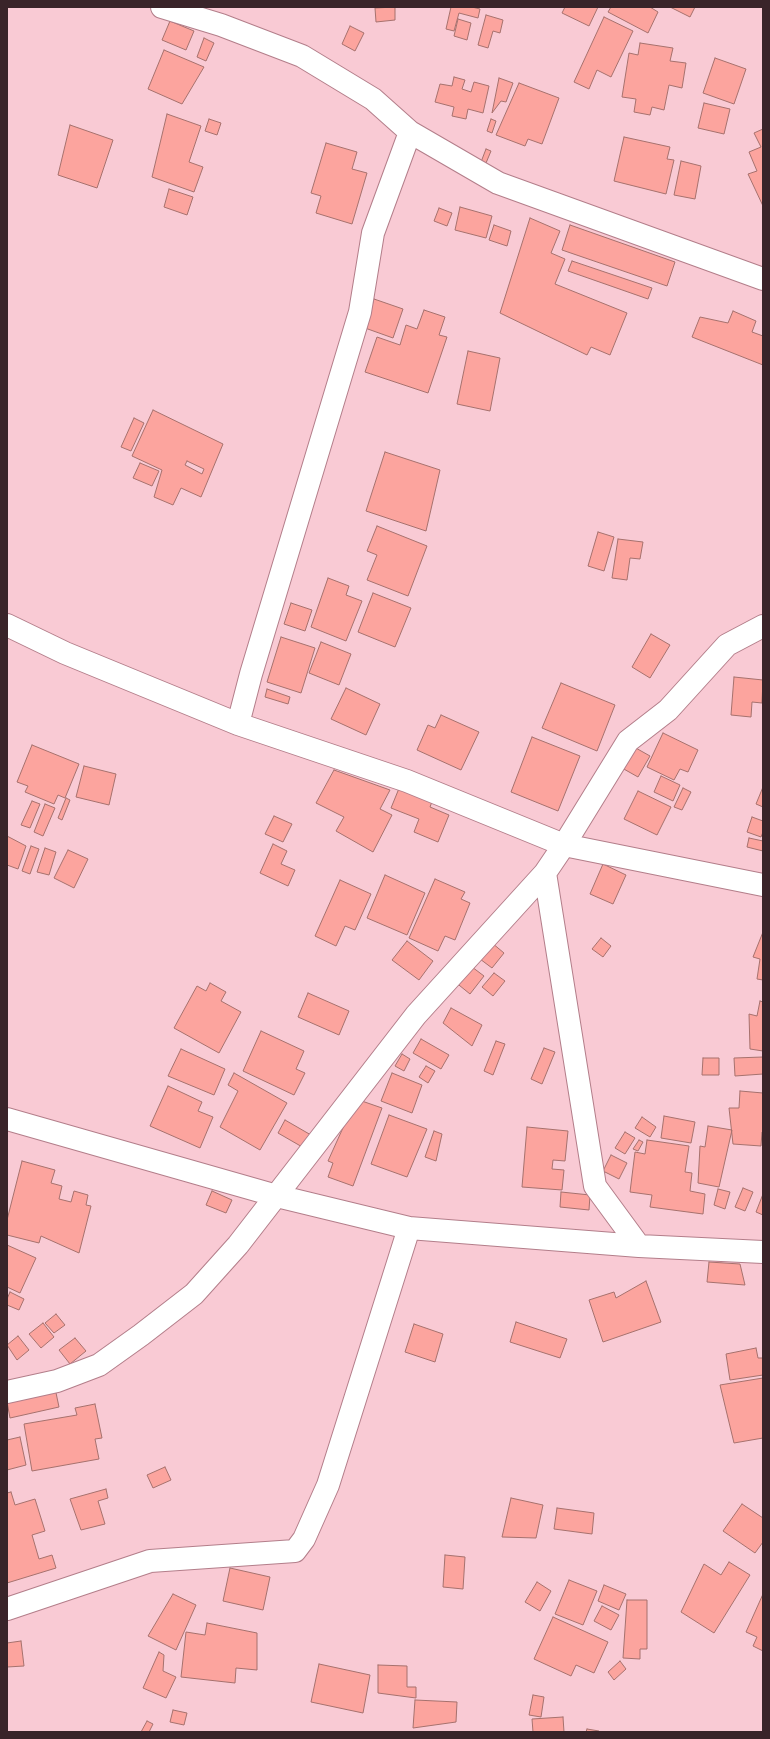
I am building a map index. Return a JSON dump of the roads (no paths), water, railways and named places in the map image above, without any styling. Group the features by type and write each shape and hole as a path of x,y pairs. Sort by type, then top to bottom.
{"street":[{"path":"162,7 221,25 302,56 372,99 410,132 498,183 763,279"},
{"path":"238,724 253,667 360,312 374,233 410,132"},
{"path":"7,625 65,653 238,724 407,781 564,845 763,885"},
{"path":"7,1392 57,1381 98,1365 141,1335 194,1294 238,1245 277,1196 416,1015 545,873 628,741 668,710 728,645 763,626"},
{"path":"545,873 595,1186 638,1246"},
{"path":"7,1120 277,1196 409,1228 638,1246 763,1252"},
{"path":"7,1609 150,1561 295,1551 304,1539 328,1485 409,1228"}]}
